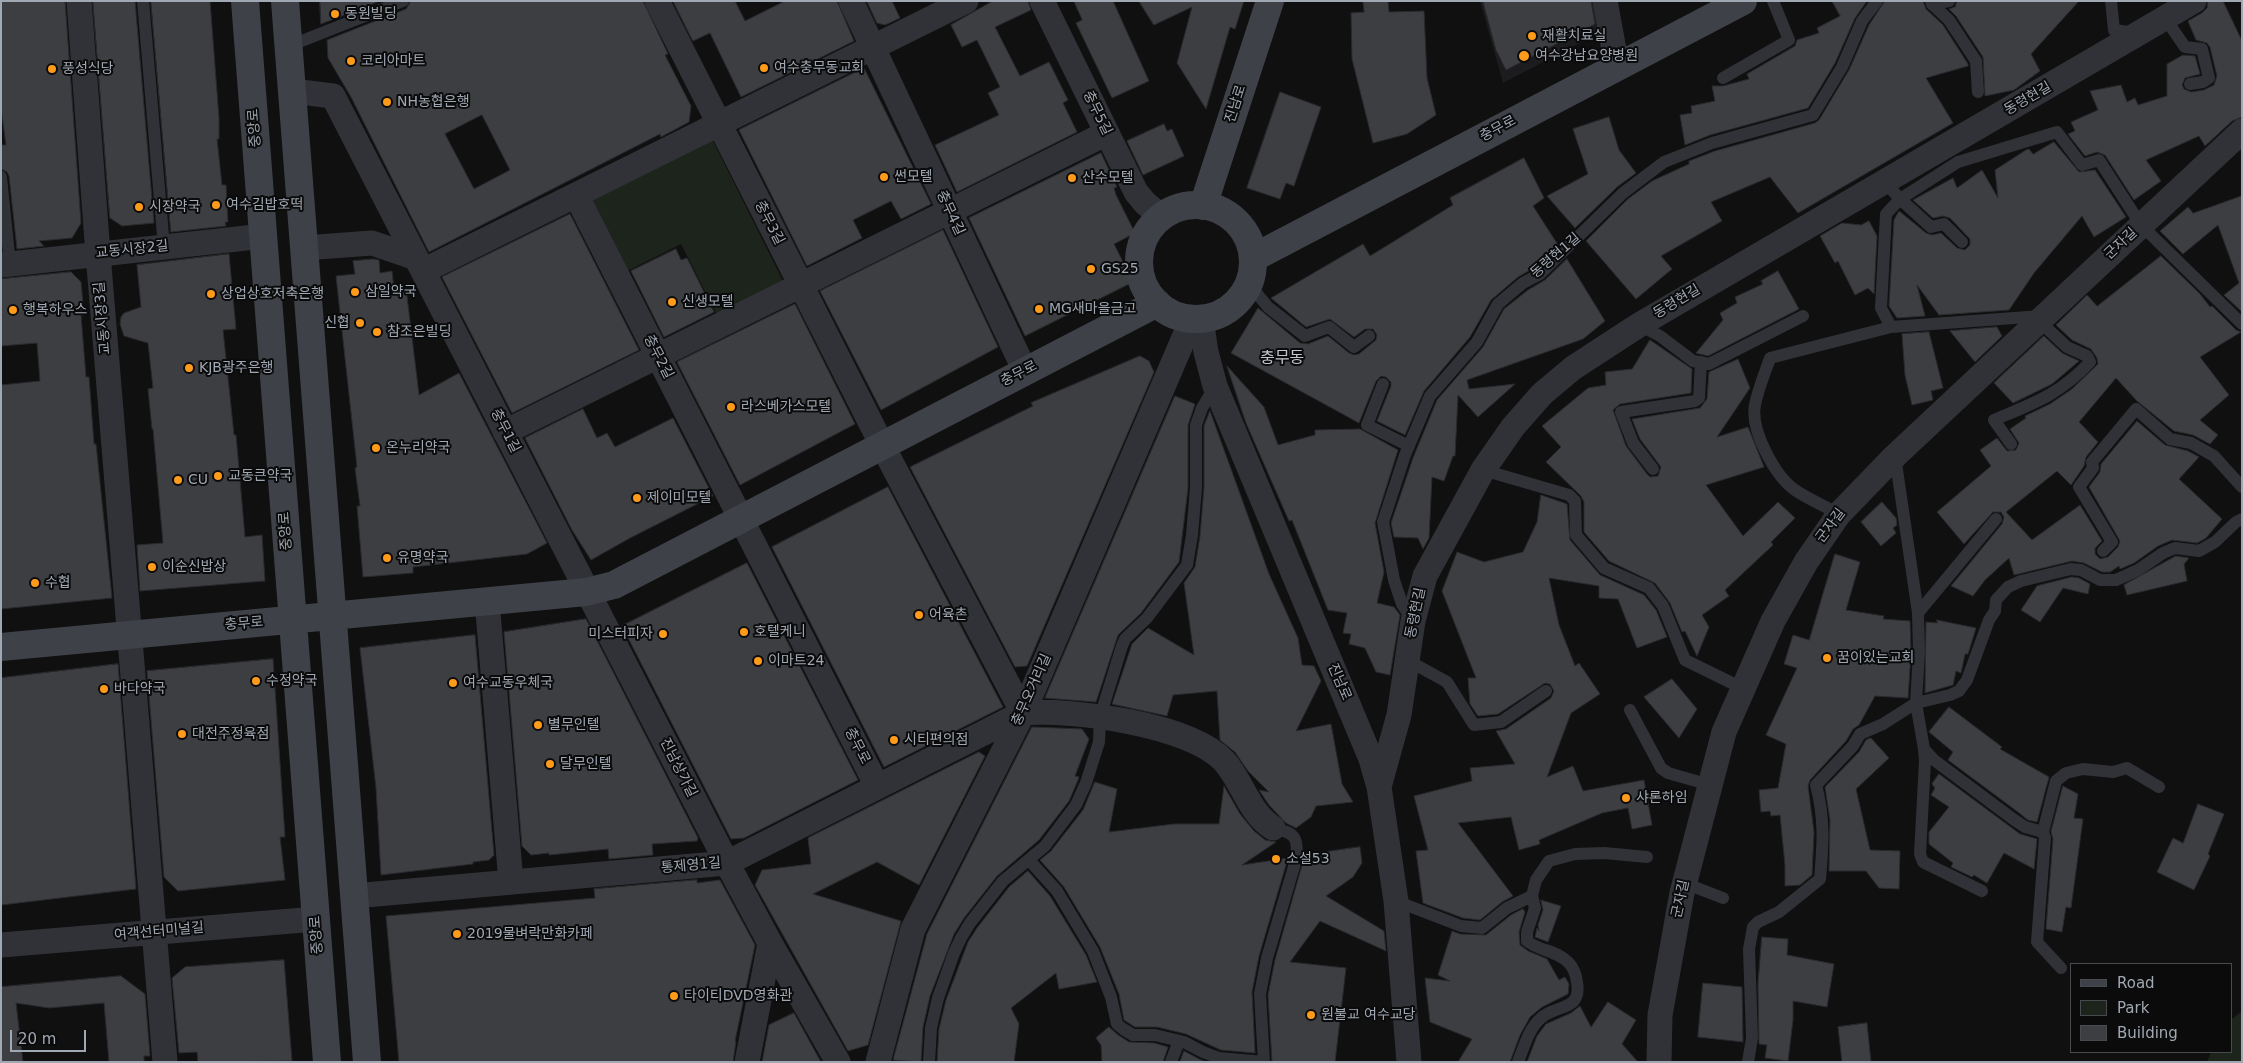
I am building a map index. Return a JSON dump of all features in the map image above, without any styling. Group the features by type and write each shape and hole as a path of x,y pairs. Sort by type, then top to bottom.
{"street":[{"name":"교동시장3길","path":"79,1 98,254 165,1062"},
{"name":"중앙로","path":"246,1 327,1062"},
{"path":"285,1 367,1062"},
{"name":"충무3길","path":"657,1 882,445"},
{"name":"충무4길","path":"851,1 1025,371"},
{"path":"304,248 372,243 419,265 576,195 966,1"},
{"name":"충무5길","path":"1042,1 1136,192 1145,204 1162,216"},
{"name":"진남로","path":"1203,206 1270,1"},
{"path":"1605,1 1617,66"},
{"name":"충무로","path":"1251,271 1617,66 1743,1"},
{"name":"동령현길","path":"1379,787 1399,715 1413,621 1425,576 1483,470 1513,427 1547,389 1573,368 1639,324 1892,191 2138,34 2194,1"},
{"name":"충무1길","path":"292,92 333,96 586,592"},
{"name":"군자길","path":"1658,1062 1661,1006 1684,884 1724,732 1742,688 1789,590 1806,562 1839,514 1895,456 2242,131"},
{"path":"505,432 1107,133"},
{"name":"충무2길","path":"576,195 741,519"},
{"path":"1188,206 1203,206 1217,210 1238,224 1245,234 1251,271 1243,294 1230,308 1214,316 1197,319 1177,316 1157,302 1144,285 1140,271 1140,255 1151,227 1162,216 1188,206"},
{"name":"교동시장2길","path":"5,264 264,236"},
{"name":"충무로","path":"1,647 586,592 614,585 1157,302"},
{"name":"진남로","path":"1197,319 1215,386 1371,759 1379,787 1396,902 1409,1062"},
{"name":"충무오거리길","path":"878,1062 913,930 1023,714 1197,319"},
{"path":"882,445 1023,714 1044,712 1100,717 1148,726 1200,745 1222,759 1235,774 1259,816 1273,828"},
{"name":"충무로","path":"741,519 877,786"},
{"name":"진남상가길","path":"586,592 727,863 838,1062"},
{"path":"487,601 511,882"},
{"name":"통제영1길","path":"354,896 727,863 1023,714"},
{"name":"여객선터미널길","path":"1,945 316,919"},
{"path":"747,1062 770,943"}],"lane":[{"path":"143,1 164,247"},
{"path":"288,46 403,1"},
{"path":"1723,78 1789,40 1773,1"},
{"name":"동령현1길","path":"1413,621 1402,604 1394,580 1383,522 1409,446 1430,396 1464,360 1491,321 1498,304 1511,292 1540,274 1623,193 1664,162 1712,144 1813,115 1842,67 1862,21 1877,1"},
{"path":"1931,2 1949,1"},
{"path":"2111,1 2114,30 2138,34"},
{"path":"1931,2 1949,20 1976,61 1978,92"},
{"path":"2165,18 2185,47 2202,49 2209,78 2203,82 2190,84"},
{"path":"1892,191 1958,162 2057,132 2082,165 2099,160 2141,226 2242,324"},
{"path":"1,177 5,264"},
{"path":"1892,191 1931,227 1944,224 1962,242"},
{"path":"1891,327 1881,308 1886,214 1892,191"},
{"path":"1251,271 1268,307 1306,336 1329,327 1354,347 1369,336"},
{"path":"1639,324 1660,336 1693,361 1708,364 1803,316"},
{"path":"1839,514 1794,489 1774,467 1762,444 1755,422 1755,407 1770,358 1891,327 2041,319 2067,347 2086,356 2090,362 2074,379 2050,396 1994,420 2011,444"},
{"path":"1653,469 1633,444 1621,412 1699,398 1701,362"},
{"path":"1384,384 1368,425 1409,446"},
{"path":"930,1062 931,1028 938,998 954,953 970,923 1002,881 1046,846 1076,805 1086,783 1099,742 1100,717 1125,638 1147,618 1187,565 1196,498 1196,424 1202,408 1215,386"},
{"path":"2103,551 2112,542 2079,486 2093,468 2092,462 2136,409 2170,439 2190,443 2214,456 2242,487"},
{"path":"1895,456 1918,613 1919,653 1916,703 1924,749 1920,854 1923,862 1982,891"},
{"path":"1483,470 1569,495 1575,501 1576,535 1604,568 1649,588 1663,606 1685,660 1742,688"},
{"path":"1918,613 1996,519"},
{"path":"1748,1062 1752,1038 1750,937 1753,927 1758,922 1779,912 1820,879 1824,834 1822,809 1816,785 1853,746 1860,734 1883,724 1916,703 1959,691 1967,680 1989,620 1996,611 1996,600 2008,587 2021,581 2071,569 2081,570 2100,580 2116,580 2138,570 2174,548 2199,551 2215,542 2236,522 2242,519"},
{"path":"1407,660 1447,682 1474,725 1501,722 1546,691"},
{"path":"1630,710 1661,768 1668,773 1710,785"},
{"path":"1924,749 1934,760 2013,819 2025,827 2043,832"},
{"path":"2061,968 2037,942 2045,838 2043,832 2056,781 2066,773 2083,768 2113,772 2127,768 2158,787"},
{"path":"1030,860 1057,890 1093,951 1108,988 1118,1024 1133,1035 1155,1035 1179,1041 1220,1058 1264,1062 1260,994 1267,958 1296,860 1297,848 1294,836 1288,831 1273,828"},
{"path":"1518,1062 1532,1027 1542,1017 1569,1005 1575,1000 1579,992 1576,972 1569,963 1560,955 1533,946 1528,941 1527,932 1535,908 1532,896 1536,880 1549,861 1576,854 1604,853 1647,857"},
{"path":"1684,884 1723,898"},
{"path":"1396,902 1461,926 1482,928 1507,908 1532,896"},
{"path":"1171,1062 1179,1041"}],"shaded area":[{"name":"여수강남요양병원","path":"1480,1 1599,1 1605,30 1503,83"}],"green space":[{"path":"711,137 784,283 718,317 681,244 623,273 586,200"},
{"path":"2242,1011 2242,1062 2207,1062 2211,1053 2233,1053 2233,1018"}],"building":[{"path":"1,1 65,1 81,223 72,238 39,241 44,246 17,249 9,176 7,172 1,169 1,145 6,145 1,108"},
{"path":"93,1 135,1 154,223 122,226 110,218"},
{"path":"151,1 210,1 219,118 219,139 217,139 222,185 226,185 228,222 225,222 226,226 171,232"},
{"name":"동원빌딩","path":"320,1 380,1 321,24"},
{"path":"411,1 643,1 668,54 665,55 691,106 689,122 661,137 660,134 429,252 351,97 328,58 327,40 406,9","holes":["482,115 510,170 474,189 445,134"]},
{"name":"여수충무동교회","path":"673,1 735,1 745,21 785,1 837,1 854,41 741,97 710,33 693,41"},
{"path":"867,1 892,1 900,18 885,25 877,23"},
{"path":"993,1 1028,1 1031,10 995,27 1020,76 1049,62 1068,100 1063,103 1077,132 957,192 935,145 999,115 988,93 1000,87 977,40 962,47 951,25"},
{"path":"1074,1 1113,1 1149,81 1112,98 1076,23 1082,20"},
{"path":"1139,1 1244,1 1235,29 1230,27 1206,109 1177,63 1192,7 1154,25"},
{"path":"1363,1 1388,1 1389,12 1424,11 1427,78 1436,115 1407,134 1373,143 1352,59 1351,13 1364,12"},
{"name":"여수강남요양병원","path":"1483,1 1591,1 1595,24 1506,70 1496,50"},
{"path":"1832,1 1867,1 1855,18 1835,63 1808,108 1710,135 1685,145 1680,115 1692,113 1691,106 1715,101 1712,86 1723,86 1749,79 1747,74 1795,46 1797,40 1819,33 1817,28 1840,16"},
{"path":"1885,1 1923,1 1926,9 1943,25 1968,64 1968,66 1926,78 1953,123 1798,213 1770,177 1711,202 1722,221 1661,256 1672,269 1636,299 1586,241 1628,199 1652,181 1689,164 1689,161 1715,151 1815,123 1819,120 1849,70 1869,25"},
{"path":"1957,1 2079,1 2031,54 2040,71 2014,90 1985,96 1983,57 1956,16 1949,9 1955,7"},
{"path":"2208,1 2223,1 2242,41 2242,117 2232,121 2205,146 2199,136 2146,160 2161,181 2134,200 2105,155 2097,152 2085,156 2068,134 2075,131 2071,122 2098,110 2090,91 2121,85 2127,102 2135,98 2138,105 2167,96 2167,64 2183,55 2195,56 2200,74 2185,78 2182,85 2184,89 2191,92 2204,90 2214,85 2217,76 2210,47 2207,43 2196,40 2188,21 2207,8"},
{"path":"864,68 931,204 901,219 891,201 853,220 862,238 807,266 739,130"},
{"path":"1280,92 1321,107 1294,186 1286,183 1280,199 1247,188"},
{"path":"1609,117 1619,150 1636,173 1617,187 1575,228 1547,196 1588,174 1573,129"},
{"path":"1164,124 1167,131 1172,129 1184,156 1143,175 1127,141"},
{"path":"2054,142 2079,172 2095,170 2126,217 2094,237 2082,216 2034,273 2009,310 1939,315 1917,285 1925,316 1897,318 1889,306 1894,220 1899,211 1926,233 1932,235 1941,233 1957,248 1965,250 1970,245 1970,239 1950,218 1943,216 1933,218 1913,200 1953,178 1957,188 1982,170 1998,198 1995,170 2026,150 2029,149 2033,154"},
{"path":"1101,153 1117,187 1114,188 1116,195 1135,233 1114,244 1133,282 1025,336 969,218"},
{"path":"1524,158 1544,198 1533,206 1558,245 1535,267 1518,277 1491,300 1470,337 1424,391 1405,435 1377,421 1391,386 1391,382 1386,377 1381,376 1376,381 1359,423 1231,353 1258,308 1300,343 1308,344 1328,336 1349,353 1359,354 1376,340 1377,335 1373,329 1365,329 1354,337 1330,319 1306,327 1271,298 1363,244 1370,256 1453,205 1450,198"},
{"path":"2242,196 2242,312 2224,295 2239,283 2218,225 2183,254 2160,231 2188,207 2193,213"},
{"path":"570,214 639,350 512,413 442,277"},
{"path":"1869,221 1877,236 1874,294 1868,288 1855,295 1838,261 1835,263 1820,236 1842,223 1861,225"},
{"path":"943,230 998,347 881,410 820,291"},
{"name":"신생모텔","path":"676,249 681,260 687,258 714,312 664,337 631,271"},
{"path":"229,254 236,329 223,330 234,435 236,435 245,537 262,535 265,581 140,591 137,545 163,543 148,389 153,388 148,343 124,336 120,324 121,317 124,313 141,307 137,265"},
{"path":"2161,256 2200,294 2210,307 2212,306 2236,330 2241,332 2200,357 2229,395 2200,420 2218,435 2210,444 2193,435 2174,431 2137,401 2116,378 2079,422 2098,442 2086,457 2084,466 2071,485 2057,471 2006,512 2032,540 2080,505 2102,541 2095,548 2095,554 2100,559 2108,557 2118,547 2120,541 2089,487 2100,472 2101,464 2137,421 2165,445 2188,451 2199,457 2179,479 2222,519 2206,538 2197,543 2172,540 2158,546 2134,563 2120,569 2119,566 2110,572 2102,572 2084,563 2072,561 2014,575 2009,558 1985,580 1973,596 1951,586 2002,524 2004,517 2001,512 1993,512 1964,544 1937,512 1991,466 1980,450 1997,438 2007,451 2016,450 2019,443 2010,429 2026,418 2025,416 2050,404 2072,389 2098,364 2097,358 2091,349 2072,340 2056,325 2087,295 2097,306"},
{"path":"1567,259 1605,321 1583,339 1467,380 1469,389 1515,384 1478,417 1458,395 1455,456 1453,456 1444,481 1432,477 1429,538 1423,549 1418,538 1394,537 1391,523 1413,458 1437,400 1483,347 1504,309 1528,290 1545,280"},
{"path":"379,260 380,273 392,271 394,289 406,288 419,395 459,373 547,543 527,554 413,567 413,573 363,577 357,506 360,506 355,468 357,467 336,276 355,274 353,261"},
{"path":"1778,271 1799,309 1708,356 1696,353 1723,320 1720,313 1737,303 1735,297 1763,284 1761,281"},
{"path":"71,272 81,282 84,315 81,315 86,377 89,377 94,444 96,444 112,598 1,609 1,385 40,381 37,343 1,346 1,279"},
{"path":"795,304 855,424 740,485 677,362"},
{"path":"1997,327 2002,336 1975,362 1950,331"},
{"path":"1929,332 1943,388 1931,391 1933,400 1912,405 1905,375 1902,334"},
{"path":"2044,336 2062,353 2079,361 2052,384 2013,403 1994,383"},
{"path":"1650,340 1692,369 1691,393 1620,404 1613,410 1626,446 1647,474 1650,477 1658,476 1661,467 1640,439 1632,419 1700,408 1707,399 1709,372 1738,359 1750,388 1717,437 1748,427 1764,467 1706,485 1743,536 1778,502 1795,518 1771,542 1773,545 1725,590 1729,596 1702,615 1709,627 1697,656 1685,631 1682,632 1670,603 1655,583 1609,561 1584,532 1584,502 1581,496 1546,462 1561,447 1542,426 1588,388 1606,385 1605,372 1632,369"},
{"path":"1140,356 1149,361 1154,372 1027,666 1015,667 910,467 1033,406 1031,403"},
{"path":"1227,366 1264,407 1278,445 1315,435 1315,430 1360,429 1398,450 1375,523 1384,572 1377,603 1394,607 1400,615 1390,675 1376,672 1365,648 1349,644 1351,634 1343,633 1347,613 1328,610 1292,520 1289,521 1246,423"},
{"path":"1175,396 1195,404 1188,425 1188,488 1179,562 1141,613 1118,635 1096,702 1045,698"},
{"path":"583,409 597,438 607,433 615,447 673,418 713,496 591,560 572,530 525,438"},
{"path":"1210,411 1269,574 1298,638 1302,665 1314,666 1321,681 1296,731 1331,724 1342,784 1353,802 1316,806 1311,817 1296,828 1286,823 1269,805 1259,790 1269,792 1248,771 1235,752 1220,740 1217,691 1173,695 1167,716 1112,704 1132,644 1148,628 1194,655 1184,583 1195,567 1200,536 1204,488 1204,426"},
{"path":"888,487 1003,707 884,767 772,547"},
{"path":"1541,495 1567,504 1570,540 1600,575 1644,595 1656,610 1667,637 1637,648 1618,599 1599,598 1599,586 1549,578 1559,625 1575,666 1579,663 1600,694 1571,713 1547,777 1573,766 1583,791 1644,780 1652,825 1632,829 1628,808 1602,813 1539,840 1540,844 1519,850 1511,817 1458,823 1513,896 1502,902 1480,920 1463,918 1423,903 1416,851 1428,850 1414,796 1472,781 1470,768 1515,764 1496,731 1506,729 1551,698 1554,691 1550,684 1545,683 1498,714 1478,716 1470,704 1468,678 1476,678 1442,591 1457,552 1484,562 1523,552 1537,522"},
{"path":"1882,502 1896,518 1897,525 1893,528 1896,533 1881,546 1861,522"},
{"path":"1835,554 1860,562 1846,610 1884,616 1883,619 1910,621 1911,653 1908,698 1875,696 1859,725 1853,729 1846,741 1810,780 1808,786 1814,832 1812,875 1800,885 1785,886 1780,815 1771,816 1770,811 1761,812 1759,790 1778,788 1786,744 1766,735 1797,668 1784,664 1793,635 1809,640"},
{"path":"2176,556 2189,558 2184,564 2187,581 2127,595 2124,585"},
{"path":"747,563 858,780 744,838 731,839 622,626"},
{"path":"2072,577 2079,578 2090,584 2088,594 2063,588 2040,622 2021,610 2037,586"},
{"path":"586,619 698,838 697,841 652,844 653,855 609,859 608,849 531,855 522,846 504,632"},
{"path":"1937,620 1976,628 1968,654 1965,654 1961,673 1956,671 1953,685 1925,693 1926,622 1937,623"},
{"path":"475,635 494,855 489,860 473,862 473,864 381,875 376,788 360,648"},
{"path":"273,659 285,837 280,837 285,880 178,891 164,877 147,671"},
{"path":"118,664 136,889 1,905 1,678"},
{"path":"1672,679 1697,709 1679,738 1644,697"},
{"path":"1949,707 2002,747 2000,749 2049,777 2037,822 2028,820 1948,760 1953,752 1929,732"},
{"path":"1032,727 1082,729 1089,739 1075,776 1079,777 1078,780 1069,801 1039,840 997,876 954,934 930,996 923,1027 921,1062 893,1060 927,934"},
{"path":"1871,738 1889,758 1856,789 1870,850 1900,851 1899,889 1879,888 1866,871 1829,871 1830,820 1825,787 1859,752 1866,740"},
{"path":"979,752 985,756 919,885 877,862 813,894 901,921 868,1045 848,1051 755,885 762,870 811,864 808,838"},
{"path":"1939,774 2020,834 2037,839 2034,869 2004,853 1987,883 1974,875 1972,877 1951,867 1953,863 1929,844 1929,832 1949,807 1931,795 1935,788 1932,784"},
{"path":"1095,782 1117,789 1109,832 1174,824 1219,824 1224,786 1240,814 1254,831 1265,840 1276,842 1242,865 1288,858 1259,956 1252,992 1255,1053 1221,1050 1186,1034 1157,1027 1135,1027 1124,1020 1119,994 1100,947 1064,887 1040,860 1051,851 1083,810"},
{"path":"2063,786 2078,794 2074,818 2083,819 2071,908 2066,907 2062,932 2046,929 2053,839 2051,832"},
{"path":"2198,804 2224,814 2208,854 2210,856 2194,890 2157,872 2173,838 2183,843"},
{"path":"1360,847 1362,863 1353,877 1326,896 1384,931 1386,951 1320,921 1290,962 1346,968 1335,1062 1272,1062 1268,995 1275,960 1305,855"},
{"path":"1028,871 1050,896 1086,955 1097,982 1059,989 1056,973 1011,1008 1019,1024 1014,1062 937,1062 939,1029 946,1000 968,942 1009,887"},
{"path":"697,880 697,883 720,880 755,945 735,1041 733,1062 399,1062 386,916 595,898 594,889"},
{"path":"1541,900 1561,906 1548,942 1535,937 1537,928 1539,931 1538,925 1543,910"},
{"path":"1523,909 1525,912 1519,932 1520,945 1528,951 1547,959 1559,980 1565,977 1569,984 1568,994 1542,1007 1530,1017 1520,1035 1510,1062 1458,1062 1472,1039 1430,1022 1425,978 1450,981 1438,975 1452,931 1460,934 1486,935 1511,915"},
{"path":"1762,937 1788,939 1787,955 1834,964 1827,1007 1793,1001 1793,1020 1788,1061 1765,1058 1767,1045 1759,1044 1758,984"},
{"path":"284,960 292,1061 198,1062 197,1052 179,1053 172,978 185,967"},
{"path":"121,976 145,994 150,1056 144,1056 144,1062 109,1062 104,1003 49,1008 16,1003 23,1062 1,1062 1,987"},
{"path":"1703,983 1742,987 1743,1042 1698,1037"},
{"path":"1608,1002 1636,1020 1622,1044 1638,1062 1527,1062 1537,1036 1546,1024 1571,1013 1580,1006 1591,1027"},
{"path":"794,1013 821,1062 762,1062 769,1025"},
{"path":"1867,1023 1871,1062 1842,1062 1838,1027"},
{"path":"1109,1027 1129,1042 1154,1043 1168,1047 1163,1062 1102,1062 1101,1045 1096,1038"},
{"path":"1184,1051 1199,1059 1206,1062 1180,1062"}],"place":[{"name":"동원빌딩","path":"335,14"},
{"name":"재활치료실","path":"1532,36"},
{"name":"여수강남요양병원","path":"1524,56"},
{"name":"코리아마트","path":"351,61"},
{"name":"여수충무동교회","path":"764,68"},
{"name":"풍성식당","path":"52,69"},
{"name":"NH농협은행","path":"387,102"},
{"name":"썬모텔","path":"884,177"},
{"name":"산수모텔","path":"1072,178"},
{"name":"여수김밥호떡","path":"216,205"},
{"name":"시장약국","path":"139,207"},
{"name":"GS25","path":"1091,269"},
{"name":"삼일약국","path":"355,292"},
{"name":"상업상호저축은행","path":"211,294"},
{"name":"신생모텔","path":"672,302"},
{"name":"MG새마을금고","path":"1039,309"},
{"name":"행복하우스","path":"13,310"},
{"name":"신협","path":"360,323"},
{"name":"참조은빌딩","path":"377,332"},
{"name":"KJB광주은행","path":"189,368"},
{"name":"라스베가스모텔","path":"731,407"},
{"name":"온누리약국","path":"376,448"},
{"name":"교동큰약국","path":"218,476"},
{"name":"CU","path":"178,480"},
{"name":"제이미모텔","path":"637,498"},
{"name":"유명약국","path":"387,558"},
{"name":"이순신밥상","path":"152,567"},
{"name":"수협","path":"35,583"},
{"name":"어육촌","path":"919,615"},
{"name":"호텔케니","path":"744,632"},
{"name":"미스터피자","path":"663,634"},
{"name":"꿈이있는교회","path":"1827,658"},
{"name":"이마트24","path":"758,661"},
{"name":"수정약국","path":"256,681"},
{"name":"여수교동우체국","path":"453,683"},
{"name":"바다약국","path":"104,689"},
{"name":"별무인텔","path":"538,725"},
{"name":"대전주정육점","path":"182,734"},
{"name":"시티편의점","path":"894,740"},
{"name":"달무인텔","path":"550,764"},
{"name":"샤론하임","path":"1626,798"},
{"name":"소설53","path":"1276,859"},
{"name":"2019물벼락만화카페","path":"457,934"},
{"name":"타이티DVD영화관","path":"674,996"},
{"name":"원불교 여수교당","path":"1311,1015"}],"district":[{"name":"충무동","path":"1282,359"}]}
